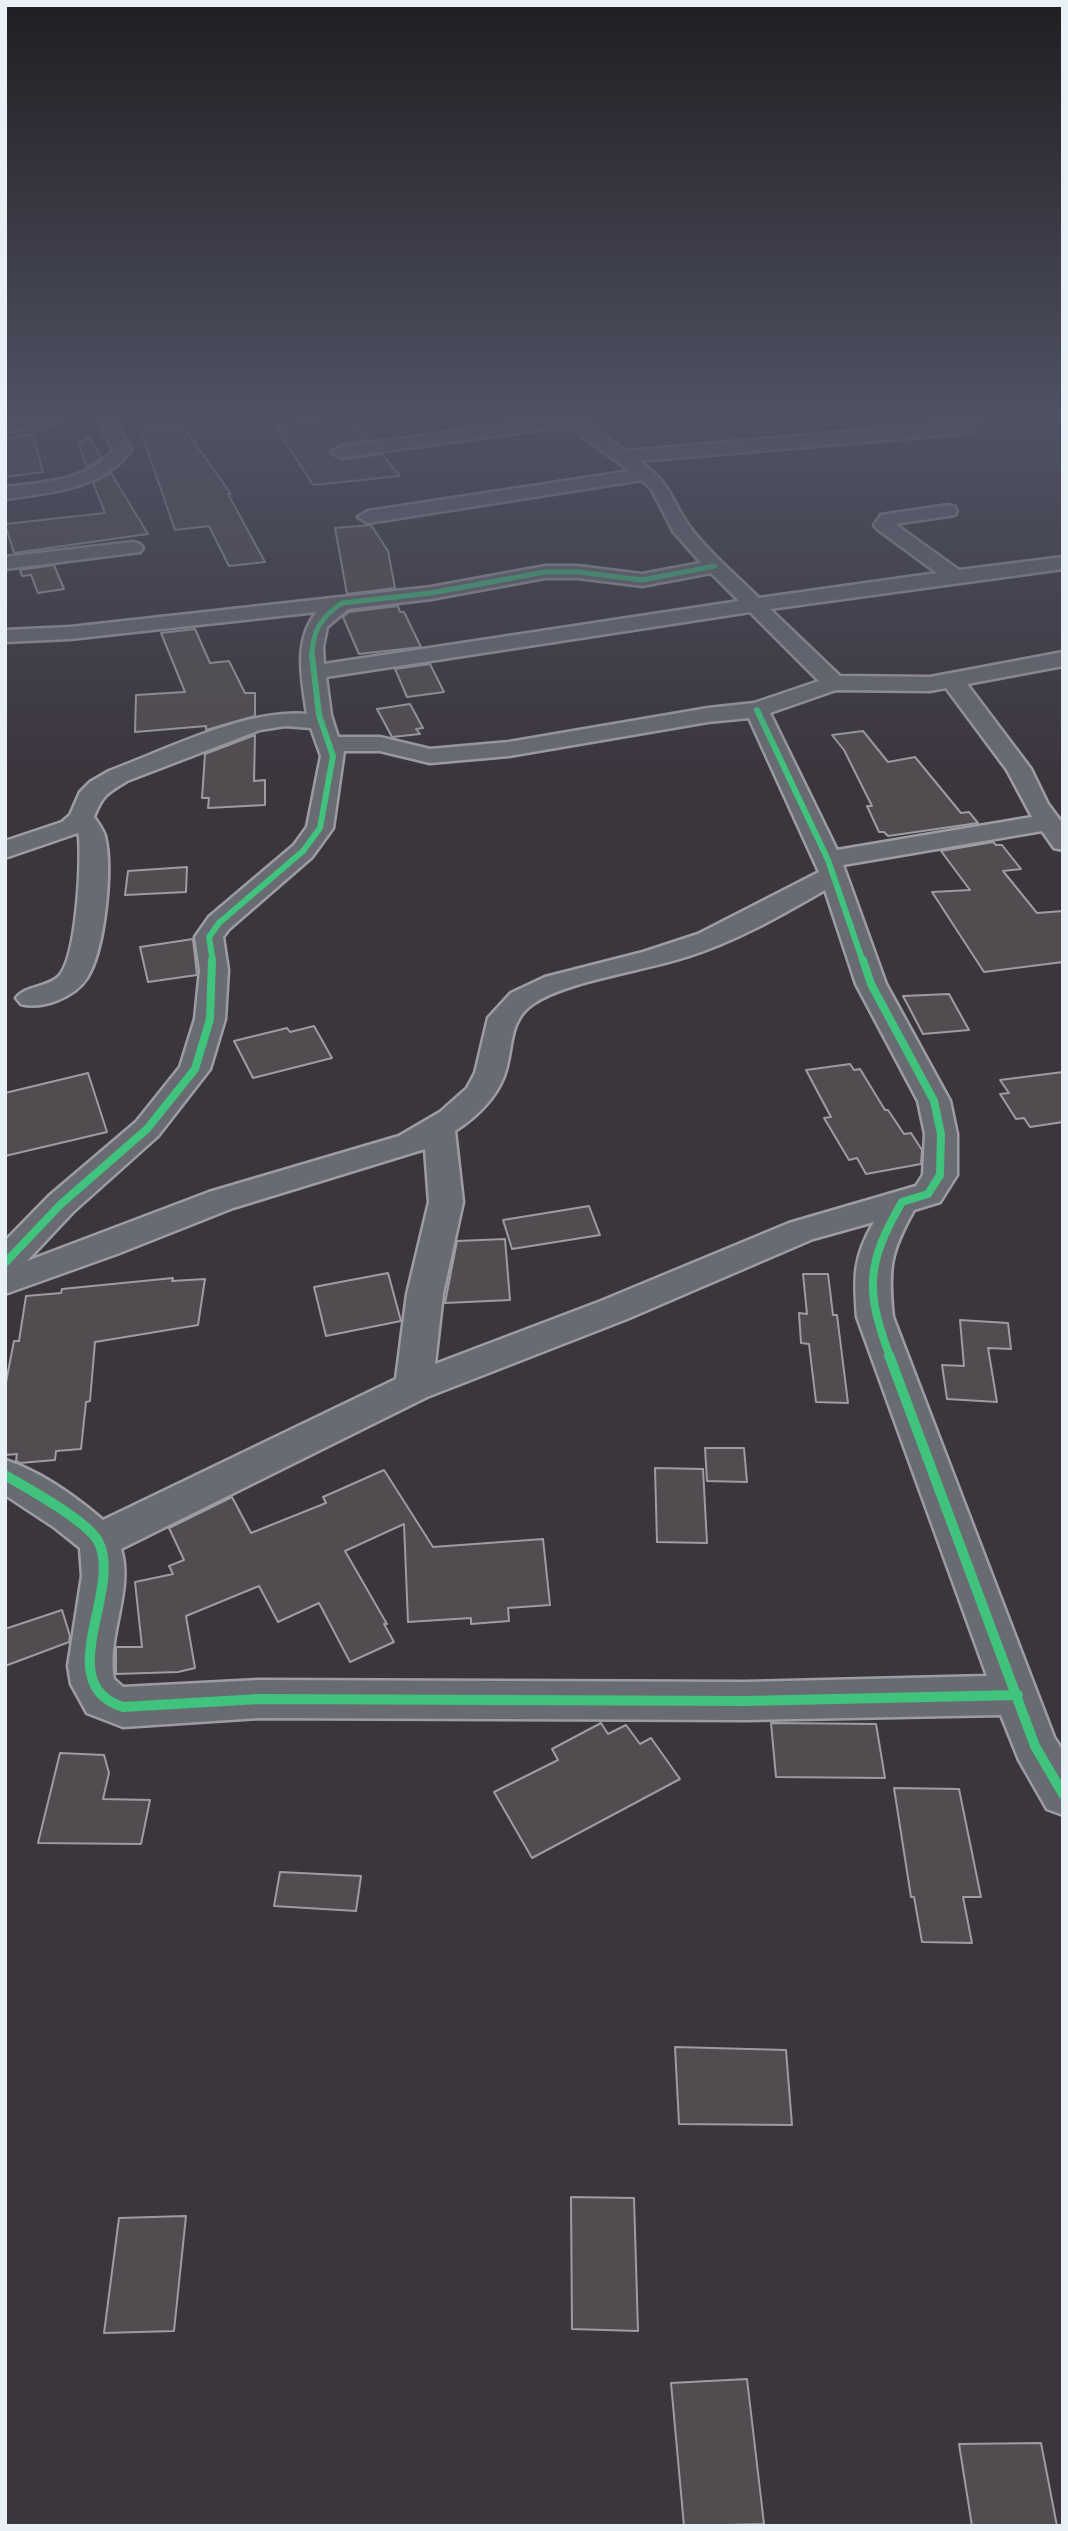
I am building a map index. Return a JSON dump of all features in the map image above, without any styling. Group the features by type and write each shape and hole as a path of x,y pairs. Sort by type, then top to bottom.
{"street":[{"path":"690,538 834,682"},
{"path":"902,538 956,578"},
{"path":"5,562 133,548"},
{"path":"313,672 1063,563"},
{"path":"5,636 70,633 431,593 545,572 578,572 642,580 715,566"},
{"path":"5,1264 61,1204 147,1129 195,1069 210,1019 214,970 209,937 219,923 303,851 320,828 333,756 325,733 310,644 318,623 329,610 342,603"},
{"path":"5,850 71,827 81,818 89,797 99,787 130,772 255,724 285,719 325,733 430,757 451,756 556,743 708,715 757,710 834,682 912,685 953,681 1063,659"},
{"path":"953,681 1019,769 1046,822 1063,842"},
{"path":"98,1541 414,1387 626,1305 801,1230 928,1194 940,1175 941,1134 934,1101 871,984 830,868 757,710"},
{"path":"31,998 63,987 73,978 79,965 89,915 92,873 90,828 81,818"},
{"path":"5,1282 221,1200 410,1143 439,1128 468,1105 485,1085 492,1063 496,1034 505,1012 523,998 555,983 691,946 752,919 830,868 907,844 1046,822"},
{"path":"414,1387 425,1294 446,1202 439,1128"},
{"path":"902,1202 883,1235 871,1274 875,1317 1035,1746 1063,1794"},
{"path":"5,1475 78,1523 98,1541 102,1559 92,1644 92,1684 104,1700 123,1707 259,1699 746,1701 1018,1695"}],"building":[{"path":"9,538 119,538 14,553"},
{"path":"215,538 252,538 265,562 229,566"},
{"path":"337,538 380,538 388,551 395,588 347,594"},
{"path":"54,565 64,589 38,593 31,575 22,576 20,570"},
{"path":"398,606 400,612 404,612 421,647 359,654 343,617 349,612"},
{"path":"195,629 210,663 229,661 245,693 255,693 255,716 206,730 206,726 135,732 136,695 185,692 161,633"},
{"path":"430,664 444,692 407,697 395,669"},
{"path":"410,704 423,728 416,729 420,734 392,737 377,709"},
{"path":"863,731 888,762 915,757 961,813 969,812 978,823 888,836 879,832 867,806 872,806 844,750 832,735"},
{"path":"255,735 254,781 265,780 265,805 208,808 209,798 202,798 205,754"},
{"path":"993,842 1002,845 1021,869 1003,871 1037,913 1063,911 1063,962 984,972 932,892 970,890 941,851"},
{"path":"187,867 186,892 125,895 128,871"},
{"path":"193,939 197,975 148,982 140,947"},
{"path":"949,994 969,1030 923,1034 903,996"},
{"path":"314,1026 332,1058 253,1078 234,1041 287,1028 290,1032"},
{"path":"850,1064 854,1070 860,1069 885,1110 888,1110 904,1134 911,1133 922,1150 921,1164 866,1174 857,1158 849,1160 824,1118 831,1117 806,1070"},
{"path":"1063,1072 1063,1122 1030,1127 1024,1118 1016,1119 1000,1094 1009,1093 1000,1080"},
{"path":"88,1073 107,1132 5,1156 5,1093"},
{"path":"589,1206 600,1235 512,1249 503,1220"},
{"path":"505,1239 510,1300 445,1303 457,1241"},
{"path":"388,1273 401,1321 326,1336 314,1287"},
{"path":"803,1274 828,1274 833,1315 837,1315 848,1403 816,1402 809,1344 801,1343 799,1313 807,1314"},
{"path":"173,1278 172,1281 205,1279 198,1325 95,1342 90,1401 86,1402 81,1449 56,1451 55,1460 20,1463 16,1461 17,1454 5,1455 5,1387 14,1341 19,1341 26,1296 61,1293 62,1289"},
{"path":"960,1320 1008,1323 1011,1349 988,1348 997,1402 947,1399 942,1365 964,1366"},
{"path":"705,1448 744,1448 747,1482 707,1481"},
{"path":"655,1468 703,1469 707,1543 657,1542"},
{"path":"384,1470 433,1547 543,1539 550,1605 508,1608 509,1621 471,1624 471,1618 408,1622 404,1524 345,1551 387,1624 384,1624 394,1642 350,1662 319,1603 278,1622 259,1586 186,1616 195,1668 178,1672 116,1674 116,1647 142,1647 135,1582 173,1574 169,1566 184,1560 169,1528 232,1497 251,1533 326,1503 323,1497"},
{"path":"62,1610 70,1636 69,1642 5,1666 5,1629"},
{"path":"601,1723 608,1734 626,1725 640,1744 651,1738 680,1779 532,1858 494,1792 558,1760 552,1749"},
{"path":"771,1723 876,1724 885,1778 776,1777"},
{"path":"60,1753 104,1755 109,1773 103,1799 150,1800 141,1844 38,1843"},
{"path":"894,1788 959,1789 981,1897 963,1897 972,1943 922,1942 914,1897 911,1897"},
{"path":"280,1872 361,1876 356,1911 274,1906"},
{"path":"675,2047 786,2050 792,2125 679,2124"},
{"path":"571,2197 634,2198 638,2331 572,2329"},
{"path":"186,2216 174,2331 104,2333 119,2218"},
{"path":"747,2379 764,2524 684,2526 671,2383"},
{"path":"1041,2443 1057,2526 972,2526 959,2444"}],"cycle path":[{"path":"5,1263 61,1204 147,1129 195,1069 210,1019 214,970 209,937 219,923 303,851 320,828 333,756 321,725 312,658 314,636 322,618 342,603 431,593 545,572 578,572 642,580 715,566"},
{"path":"757,710 828,860 871,984 934,1101 941,1134 940,1175 928,1194 902,1202 883,1235 871,1274 875,1317 1035,1746 1063,1794"},
{"path":"5,1475 70,1516 98,1541 103,1557 103,1576 91,1644 90,1666 93,1684 103,1699 123,1707 259,1699 746,1701 1018,1695"}]}
